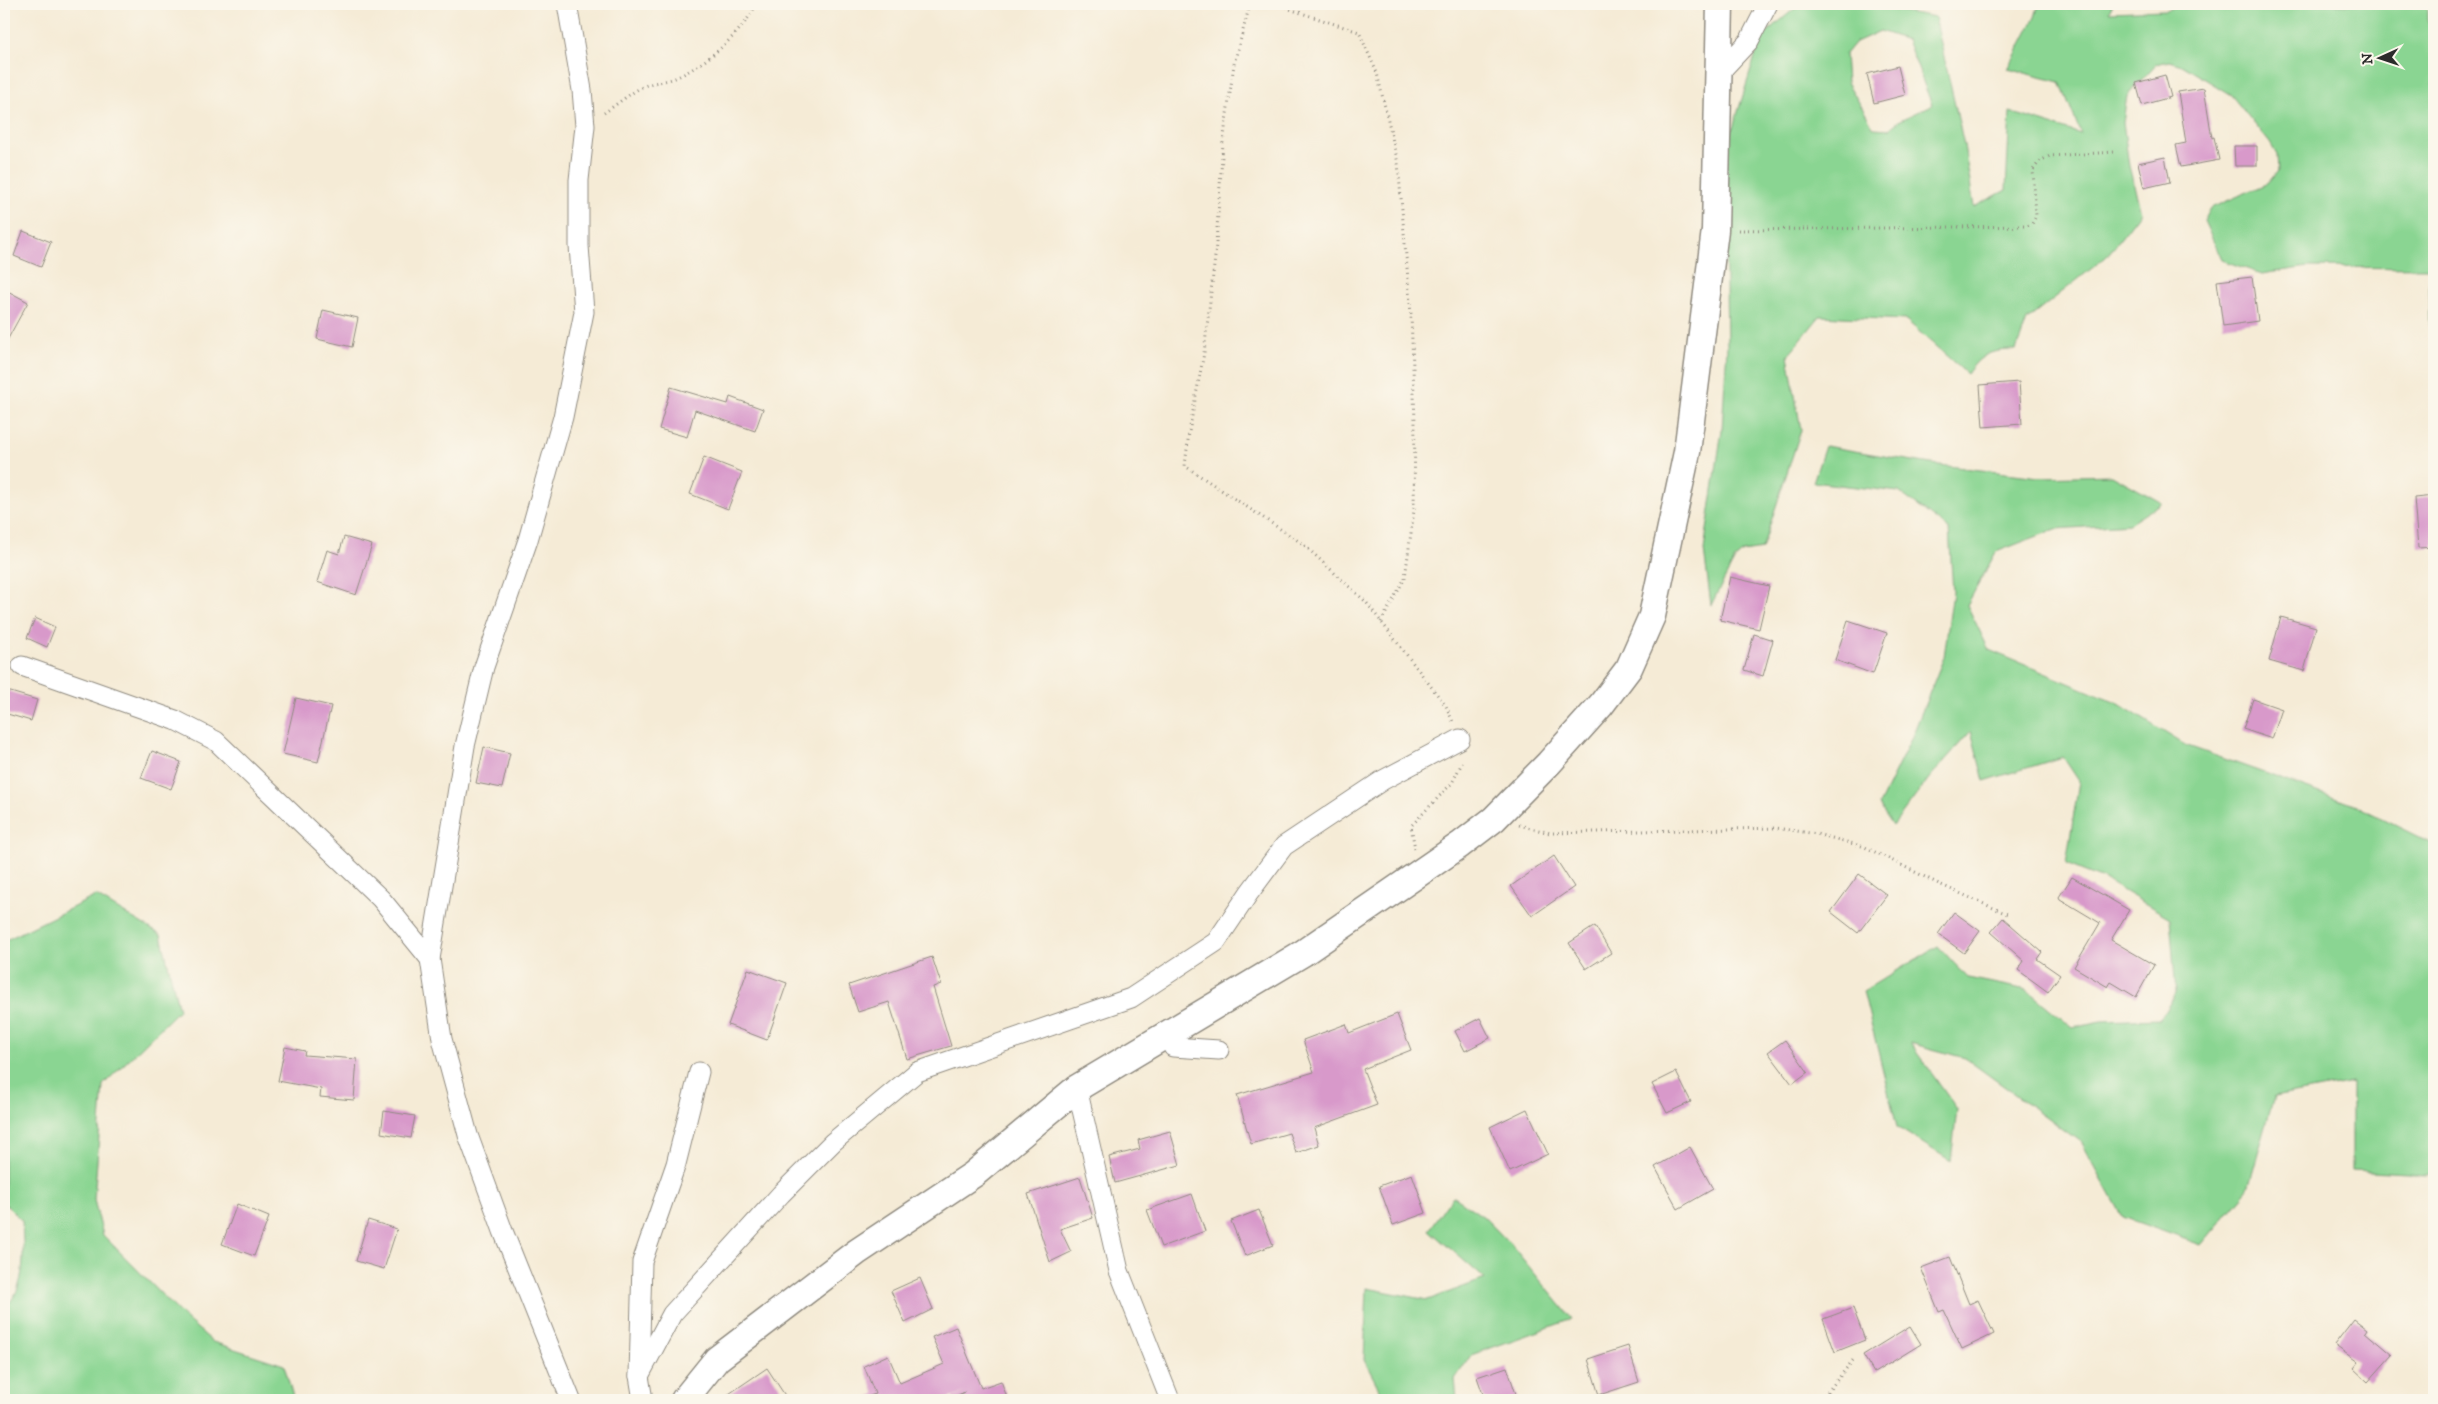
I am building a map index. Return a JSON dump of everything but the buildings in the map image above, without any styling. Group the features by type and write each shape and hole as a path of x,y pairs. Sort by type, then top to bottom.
{"main road":[{"path":"684,1400 717,1359 857,1252 974,1174 1077,1088 1304,953 1418,874 1494,818 1574,737 1629,668 1652,616 1688,452 1715,230 1720,4"}],"street":[{"path":"568,4 582,90 585,126 578,180 579,246 584,312 563,417 528,540 484,667 465,746 430,959 442,1039 468,1135 503,1231 571,1400"},
{"path":"1718,74 1749,41 1768,4"},
{"path":"22,666 175,720 216,741 381,899 430,959"},
{"path":"639,1376 672,1314 781,1194 833,1142 917,1072 1131,998 1216,942 1284,846 1383,780 1460,738"},
{"path":"1166,1034 1172,1047 1219,1050"},
{"path":"643,1400 639,1376 642,1262 676,1164 699,1072"},
{"path":"1077,1088 1119,1271 1170,1400"}],"path":[{"path":"585,126 643,86 676,78 704,61 737,33 751,16 756,4"},
{"path":"1382,622 1405,578 1414,510 1415,422 1411,314 1398,163 1377,73 1360,32 1277,5 1250,8 1234,64 1223,144 1215,257 1204,353 1189,432 1185,466 1303,544 1366,602 1446,706 1467,754 1452,783 1411,826 1418,874"},
{"path":"1715,230 2026,226 2032,224 2036,216 2033,170 2040,161 2050,156 2114,152"},
{"path":"1494,818 1550,832 1776,828 1817,834 1865,847 1939,884 2007,914"},
{"path":"1821,1400 1854,1359"}],"green space":[{"path":"1800,4 1861,4 1935,17 1964,145 1974,207 2006,190 2010,112 2081,134 2060,82 2008,69 2035,17 2039,4 2113,4 2109,12 2165,10 2191,4 2427,4 2427,19 2434,32 2434,340 2430,335 2429,268 2308,267 2261,274 2222,260 2204,221 2211,208 2268,183 2278,171 2277,155 2270,143 2231,95 2182,65 2169,61 2156,64 2127,96 2123,122 2129,166 2141,212 2106,257 2027,320 2016,350 1988,354 1977,361 1967,374 1906,320 1820,316 1788,355 1801,430 1762,549 1743,552 1735,559 1711,605 1704,550 1722,430 1727,346 1724,157 1761,37","holes":["1880,31 1907,40 1932,105 1900,120 1889,129 1874,128 1847,82 1845,54 1854,43"]},
{"path":"1825,446 1931,464 2039,477 2112,475 2162,503 2129,524 2056,529 1996,552 1967,605 1989,650 2119,704 2185,745 2357,806 2434,844 2434,1172 2426,1174 2352,1170 2352,1082 2274,1097 2248,1189 2201,1245 2123,1217 2082,1143 1965,1058 1910,1043 1957,1109 1951,1161 1897,1127 1863,991 1938,946 1968,978 2027,990 2072,1027 2101,1021 2160,1019 2176,993 2170,918 2103,879 2066,864 2079,781 2063,757 1984,781 1971,731 1930,777 1893,826 1879,805 1911,739 1944,657 1953,592 1949,529 1899,492 1813,482"},
{"path":"96,896 161,935 179,1010 103,1085 94,1200 103,1235 184,1317 213,1342 284,1365 294,1400 4,1400 4,1307 12,1300 17,1290 21,1279 23,1255 22,1221 4,1203 4,941"},
{"path":"1453,1196 1484,1217 1513,1247 1572,1319 1471,1355 1455,1379 1457,1400 1385,1400 1364,1360 1367,1288 1428,1300 1485,1279 1429,1230"}]}
